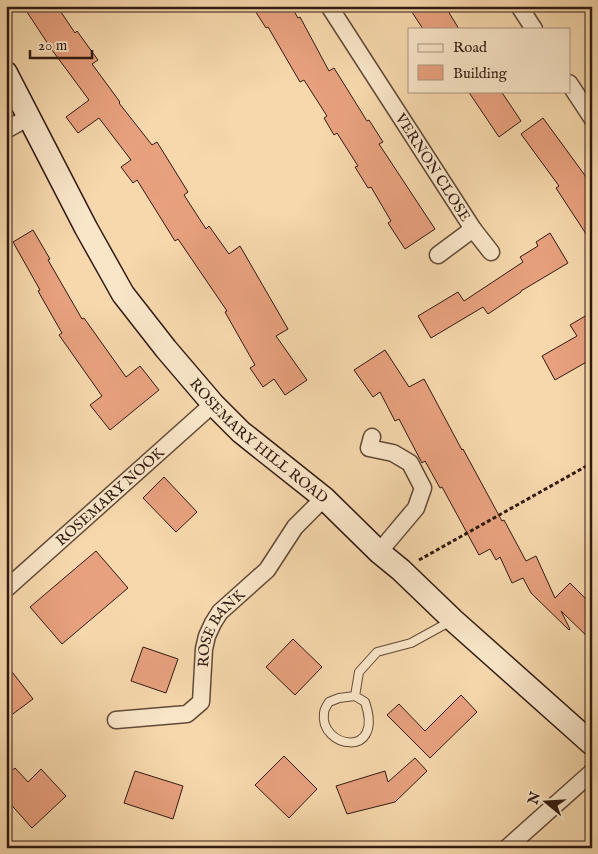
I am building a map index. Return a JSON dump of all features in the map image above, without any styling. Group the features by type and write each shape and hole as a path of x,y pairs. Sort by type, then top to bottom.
{"main road":[{"name":"ROSEMARY HILL ROAD","path":"6,73 123,294 166,349 213,404 240,432 324,498 453,620 592,744"}],"street":[{"name":"VERNON CLOSE","path":"329,6 474,229 491,252"},
{"path":"519,6 533,28"},
{"path":"570,85 592,118"},
{"path":"6,130 29,117"},
{"name":"VERNON CLOSE","path":"438,255 474,229"},
{"name":"ROSEMARY NOOK","path":"6,589 213,404"},
{"path":"372,437 368,448 393,452 410,463 422,488 416,508 379,552"},
{"name":"ROSE BANK","path":"116,720 187,714 202,702 204,650 212,623 220,612 267,570 295,527 324,498"},
{"path":"507,848 592,772"}],"lane":[{"path":"355,696 359,672 377,652 411,643 453,620"},
{"path":"355,696 365,702 370,722 367,732 357,741 341,742 328,730 324,712 329,702 339,698 355,696"}],"path":[{"path":"401,570 592,464"}],"building":[{"path":"23,6 57,6 75,33 77,31 98,60 92,64 119,103 152,145 157,142 188,192 184,195 206,229 209,226 229,254 240,246 288,329 276,336 307,380 285,395 274,379 263,387 250,368 255,365 225,312 227,311 178,239 175,241 137,180 133,183 121,167 131,160 99,118 78,133 66,117 89,100 52,50"},
{"path":"252,6 291,6 298,18 300,17 329,71 334,68 367,121 369,120 383,142 379,144 435,229 405,249 388,223 391,221 371,187 368,188 355,167 358,166 337,133 334,135 324,118 327,116 304,80 300,82 268,27 266,28"},
{"path":"408,6 445,6 458,28 422,28"},
{"path":"469,92 502,92 521,121 499,137"},
{"path":"543,118 592,185 592,243 556,188 559,186 521,134"},
{"path":"33,230 82,319 84,318 126,377 140,366 159,390 110,430 90,405 102,396 59,335 62,333 13,242"},
{"path":"550,233 568,263 521,291 488,314 483,307 431,338 418,316 458,292 464,301 523,262 520,257 538,246 536,242"},
{"path":"592,312 592,363 590,360 555,380 542,356 577,336 570,325"},
{"path":"385,350 409,387 424,379 502,521 504,520 526,561 536,556 555,598 570,583 592,605 592,641 561,611 569,630 531,593 523,578 512,583 500,557 496,560 490,549 479,555 442,487 440,488 425,461 422,463 399,419 395,421 380,392 373,397 354,370"},
{"path":"164,477 197,512 176,532 143,498"},
{"path":"96,551 128,588 62,644 30,607"},
{"path":"293,639 322,667 295,695 266,667"},
{"path":"143,647 178,659 166,693 131,681"},
{"path":"6,664 33,699 6,719"},
{"path":"461,695 477,712 430,758 387,715 399,704 425,731"},
{"path":"284,756 317,789 289,818 255,785"},
{"path":"415,758 427,771 395,802 347,814 336,786 385,771 388,782"},
{"path":"15,768 28,782 41,769 66,796 32,828 6,799 6,775"},
{"path":"135,771 183,786 173,819 124,803"}]}
